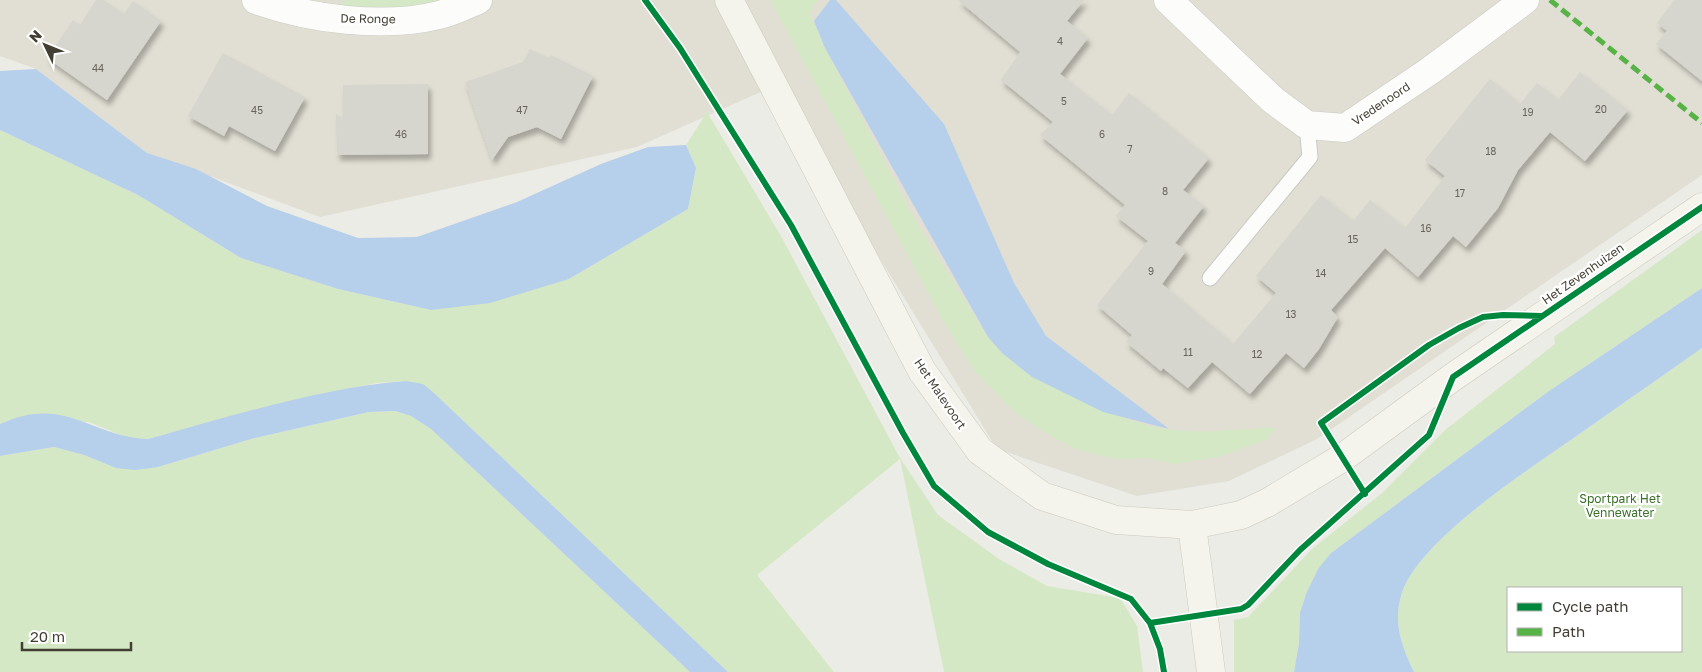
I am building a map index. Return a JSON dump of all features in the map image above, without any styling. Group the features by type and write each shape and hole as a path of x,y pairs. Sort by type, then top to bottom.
{"street":[{"name":"De Ronge","path":"256,0 331,18 386,22 439,15 478,0"},
{"name":"Het Malevoort","path":"729,0 922,371 980,451 1042,496 1116,520 1192,525"},
{"path":"1168,0 1273,100 1307,125"},
{"name":"Vredenoord","path":"1307,125 1345,128 1431,70 1525,0"},
{"name":"Het Zevenhuizen","path":"1192,525 1241,515 1297,486 1342,458 1453,377 1702,207"},
{"path":"1192,525 1211,672"}],"lane":[{"path":"1210,278 1310,157 1307,125"}],"shaded area":[{"path":"0,0 1702,0 1702,175 1317,439 1229,481 1137,496 997,449 774,86 637,147 320,217 147,153 36,69 0,56"}],"green space":[{"path":"347,0 439,0 415,7 401,8 335,6"},
{"path":"770,0 818,0 810,13 825,48 919,227 988,337 1003,352 1022,367 1068,394 1140,423 1161,428 1189,431 1276,427 1266,440 1218,457 1176,464 1147,458 1115,459 1076,449 1050,436 1013,411 975,372 943,321"},
{"path":"707,112 781,236 900,458 938,515 999,559 1047,586 1120,598 1137,626 1143,672 944,672 900,459 757,575 834,672 728,672 434,393 406,381 377,383 281,403 148,439 128,438 89,422 9,420 0,424 0,130 138,195 241,258 338,289 431,310 569,279 688,209 696,168 686,145"},
{"path":"1702,230 1702,288 1549,391 1331,553 1306,594 1300,613 1299,643 1294,672 1234,672 1234,620 1248,617 1312,549 1382,493 1445,430 1555,344 1554,337"},
{"name":"Sportpark Het Vennewater","path":"1702,348 1702,672 1414,672 1406,654 1398,626 1401,596 1411,575 1428,552 1451,530 1505,486"},
{"path":"394,411 411,416 431,429 690,672 0,672 0,456 54,447 84,455 116,468 158,467 251,439 369,412"}],"water":[{"path":"830,0 836,0 944,124 1014,283 1046,336 1169,429 1103,412 1032,377 1002,353 988,337 825,48 814,21"},
{"path":"36,69 147,153 196,169 267,206 358,238 417,237 517,202 601,164 648,147 686,145 696,168 688,209 569,279 490,303 431,310 338,289 241,258 138,195 0,130 0,71"},
{"path":"1702,288 1702,348 1505,486 1477,507 1428,552 1411,575 1401,596 1399,606 1398,626 1400,635 1414,672 1294,672 1299,643 1300,613 1306,594 1318,569 1331,553 1549,391"},
{"path":"406,381 423,384 434,393 728,672 690,672 431,429 411,416 395,411 369,412 251,439 158,467 135,470 116,468 84,455 54,447 0,456 0,424 23,416 43,413 60,415 128,437 148,439 308,396"}],"building":[{"path":"96,0 103,0 124,14 133,1 161,21 107,100 47,58 73,20 80,25"},
{"path":"958,0 1084,0 1067,21 1088,38 1060,74 1112,115 1129,93 1209,158 1183,190 1204,206 1175,243 1186,251 1162,284 1233,344 1276,293 1256,276 1321,195 1353,221 1370,200 1405,228 1445,176 1425,160 1490,79 1520,104 1537,83 1558,100 1580,72 1628,110 1585,161 1550,132 1518,170 1498,208 1466,247 1453,236 1418,277 1385,248 1331,310 1338,317 1319,349 1304,368 1286,353 1250,394 1212,362 1188,388 1163,368 1161,371 1126,342 1132,335 1097,305 1148,241 1116,216 1125,205 1040,135 1053,122 1001,80 1020,52"},
{"path":"1674,0 1702,0 1702,81 1656,44 1667,31 1657,23"},
{"path":"530,49 549,58 551,55 593,76 561,139 537,127 508,137 492,160 465,82 523,62"},
{"path":"223,53 305,97 275,151 229,126 224,136 188,116"},
{"path":"428,84 428,154 337,155 336,114 343,118 343,85"}],"marked path":[{"path":"1550,0 1702,123"}],"cycle path":[{"path":"645,0 680,48 791,225 903,433 934,486 988,532 1048,564 1131,599 1150,623 1160,649 1164,672"},
{"path":"1150,623 1241,609 1248,605 1300,550 1429,435 1453,377 1702,207"},
{"path":"1365,494 1321,423 1429,345 1459,328 1483,317 1503,315 1542,316"}]}
